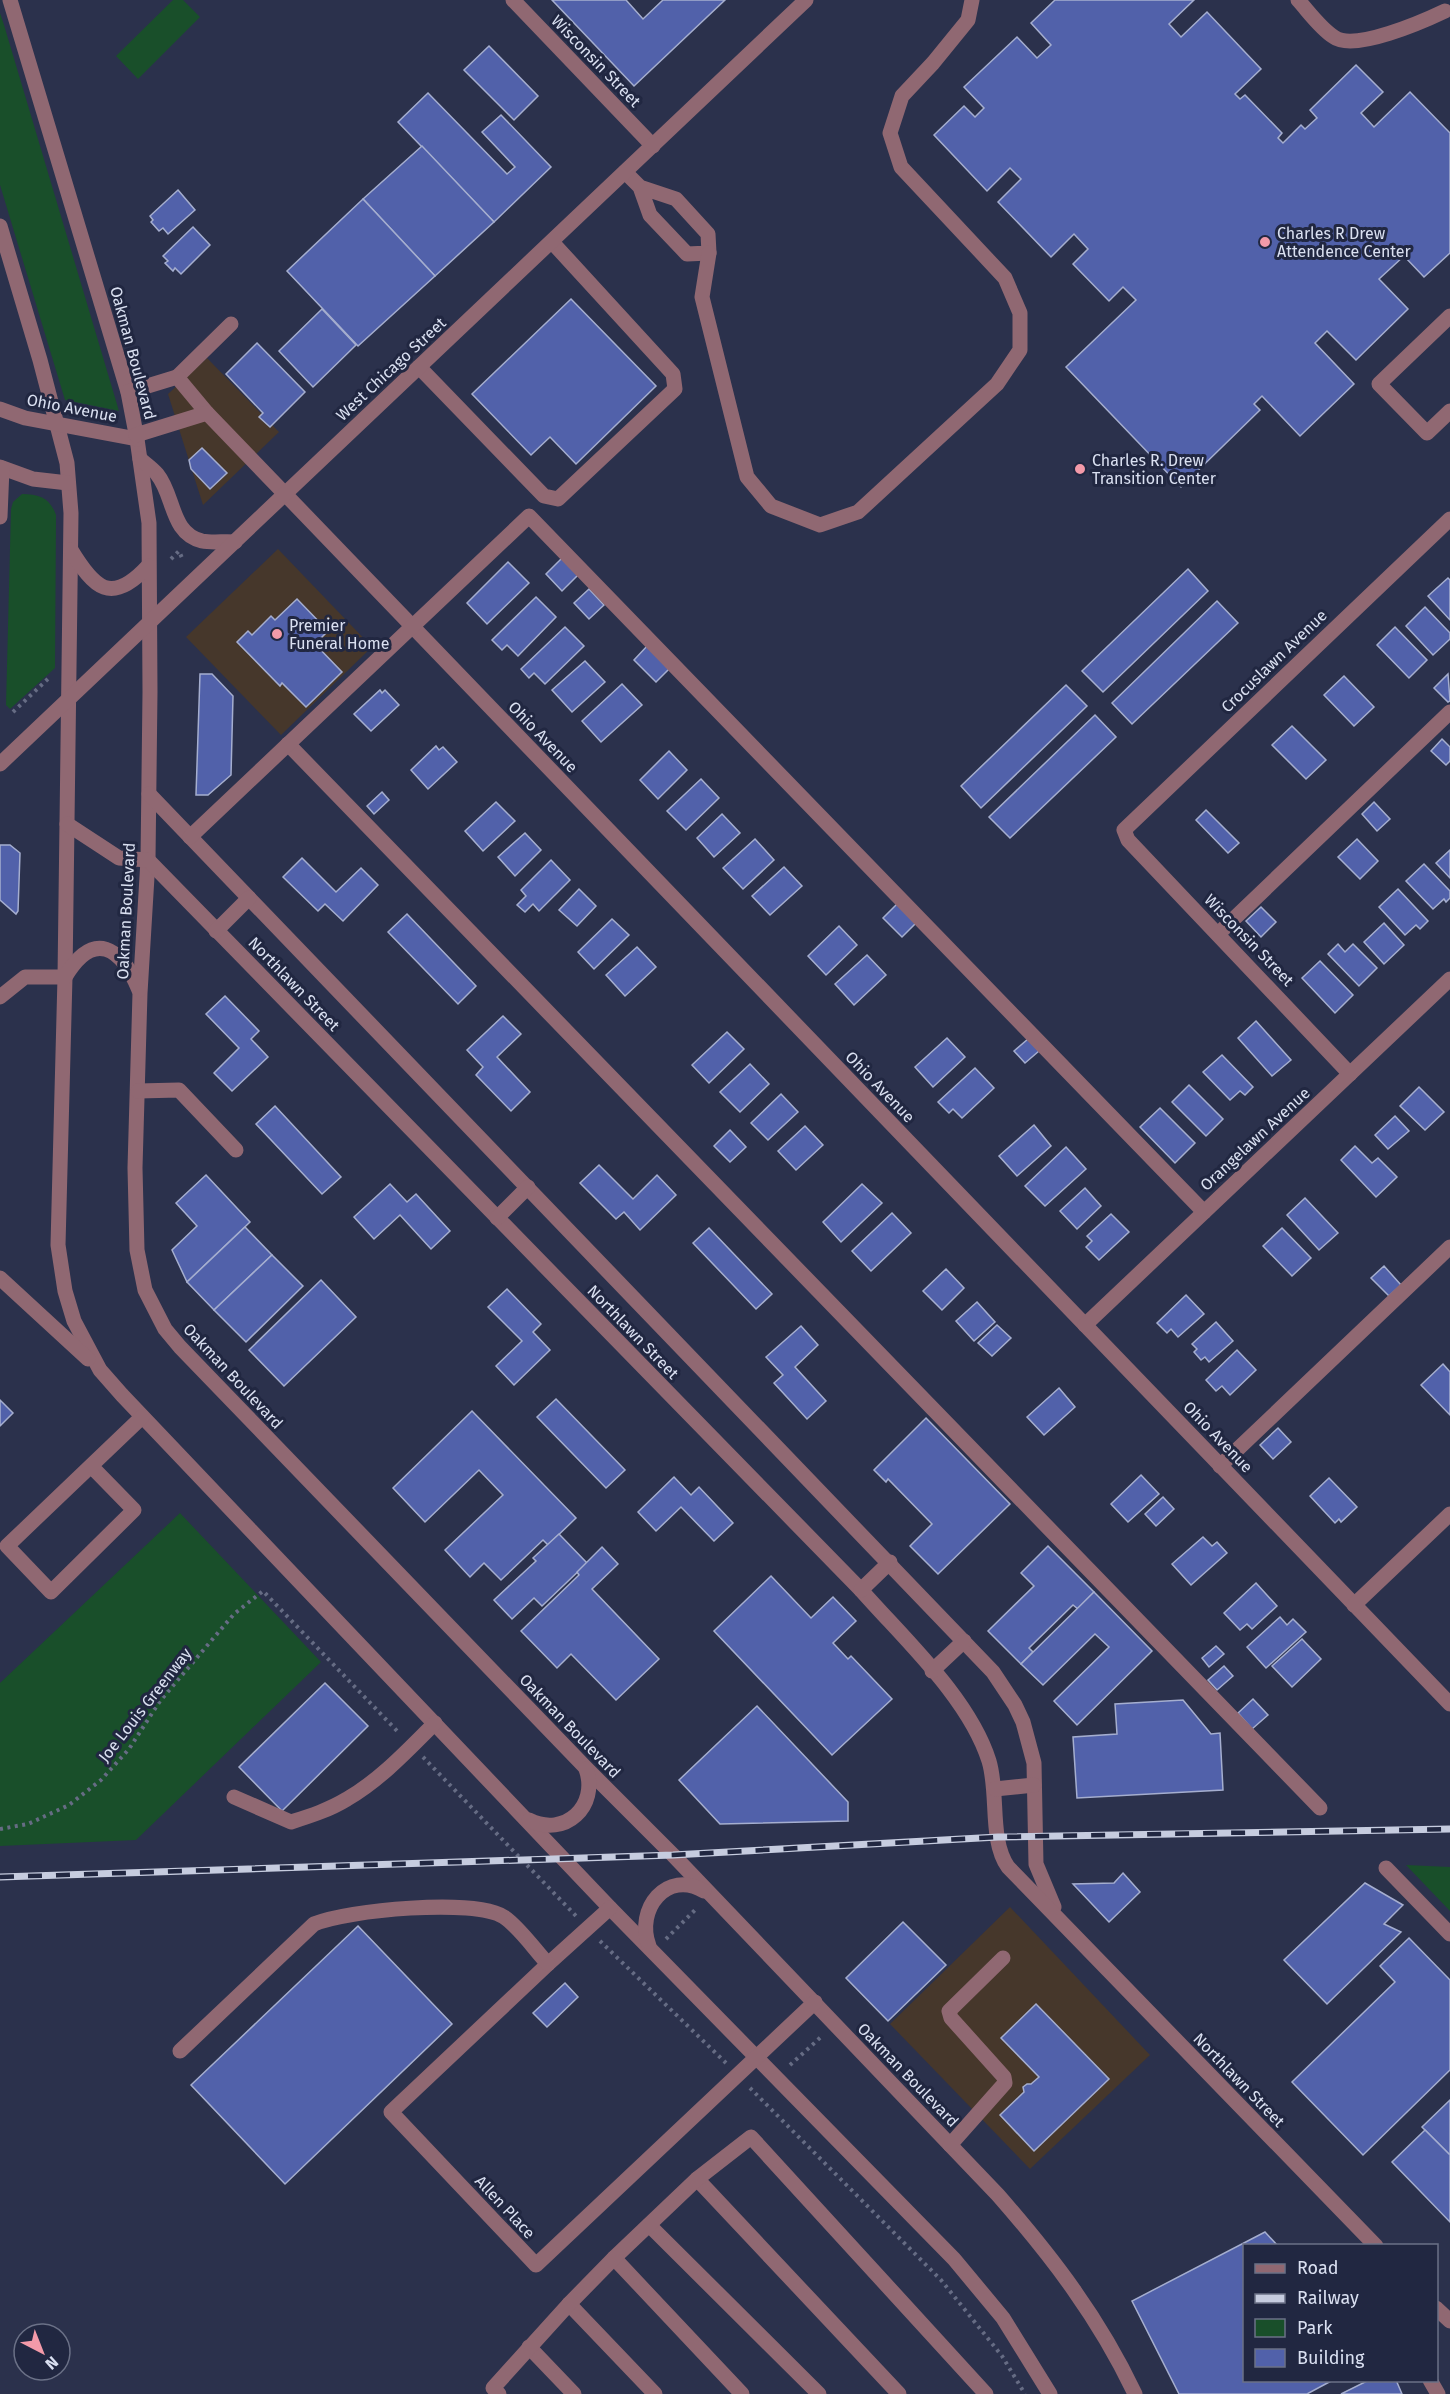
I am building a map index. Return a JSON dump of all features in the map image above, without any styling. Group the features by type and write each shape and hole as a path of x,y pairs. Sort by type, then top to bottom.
{"street":[{"name":"Oakman Boulevard","path":"10,0 128,392 137,437 148,523 148,860 140,993 135,1168 138,1250 145,1290 165,1329 180,1347 586,1768 705,1900 815,2002 1045,2248 1081,2297 1115,2352 1135,2394"},
{"name":"Wisconsin Street","path":"513,0 653,146"},
{"name":"West Chicago Street","path":"0,765 806,0"},
{"path":"640,187 676,199 708,234 709,253 702,297 747,477 771,506 820,525 858,512 998,384 1020,350 1020,314 1005,278 901,167 890,133 902,96 968,20 972,0"},
{"path":"1298,0 1334,38 1345,42 1392,34 1448,14 1434,0"},
{"path":"625,172 640,187 650,215 687,254 709,253"},
{"path":"0,226 40,360 66,463 71,513 59,1261 74,1322 100,1370"},
{"path":"419,367 544,496 558,499 675,389 673,374 552,242"},
{"path":"1450,316 1379,384 1427,434 1450,411"},
{"path":"128,392 177,377 231,324"},
{"name":"Ohio Avenue","path":"177,377 207,413 285,495 1450,1704"},
{"name":"Ohio Avenue","path":"0,410 25,418 137,437"},
{"path":"137,437 207,413"},
{"path":"140,459 158,475 167,492 178,524 188,535 203,541 235,542"},
{"path":"0,517 1,467 33,479 68,483"},
{"path":"190,837 529,516 1204,1212"},
{"name":"Crocuslawn Avenue","path":"1124,830 1450,519"},
{"path":"70,550 94,582 112,589 135,579 148,566"},
{"path":"1218,934 1450,712"},
{"path":"288,744 1320,1808"},
{"name":"Northlawn Street","path":"149,794 993,1672 1015,1705 1023,1722 1034,1763 1036,1864 1047,1893 1076,1939"},
{"path":"67,824 118,858 148,860"},
{"name":"Wisconsin Street","path":"1124,830 1128,840 1350,1074"},
{"name":"Northlawn Street","path":"148,860 861,1590 933,1671 957,1699 978,1732 989,1762 995,1789 999,1848 1003,1859 1076,1939 1374,2244"},
{"path":"216,931 249,898"},
{"path":"65,977 79,956 90,949 102,949 122,958 130,969 140,993"},
{"path":"0,997 25,977 65,977"},
{"name":"Orangelawn Avenue","path":"1085,1325 1450,979"},
{"path":"138,1090 179,1090 236,1150"},
{"path":"497,1218 528,1187"},
{"path":"1220,1466 1450,1247"},
{"path":"0,1278 100,1370 142,1417 610,1908 980,2288 1008,2326 1050,2394"},
{"path":"92,1467 134,1510 51,1592 7,1546 142,1417"},
{"path":"1354,1605 1450,1514"},
{"path":"861,1590 890,1563"},
{"path":"933,1671 964,1641"},
{"path":"234,1797 291,1822 319,1813 347,1799 384,1772 435,1723"},
{"path":"526,1819 544,1826 554,1826 580,1812 589,1795 590,1786 586,1768"},
{"path":"995,1789 1034,1785"},
{"path":"1386,1868 1450,1934"},
{"path":"649,1946 645,1936 645,1915 657,1896 666,1890 688,1885 705,1900"},
{"name":"Allen Place","path":"610,1908 391,2112 536,2265 815,2002"},
{"path":"180,2051 314,1924 329,1918 357,1912 482,1909 505,1918 548,1964"},
{"path":"950,2145 1005,2083 1004,2077 951,2018 949,2011 1003,1958"},
{"path":"499,2394 493,2388 614,2258 696,2179 751,2137 986,2394"},
{"path":"696,2179 899,2394"},
{"path":"649,2224 819,2394"},
{"path":"614,2258 742,2394"},
{"path":"569,2304 655,2394"},
{"path":"1438,2308 1450,2321"},
{"path":"529,2347 574,2394"}],"path":[{"path":"171,559 179,551 182,558"},
{"path":"13,712 52,675"},
{"name":"Joe Louis Greenway","path":"0,1829 28,1824 69,1805 101,1780 129,1749 160,1701 234,1614 263,1592"},
{"path":"665,1940 705,1900"},
{"path":"588,1928 941,2280 1002,2356 1025,2394"},
{"path":"790,2065 822,2036"}],"shaded area":[{"path":"207,358 279,432 203,505 168,394"},
{"path":"278,549 372,647 281,735 186,637"},
{"path":"1010,1907 1150,2055 1030,2169 890,2024"}],"green space":[{"path":"173,0 183,0 200,17 138,79 116,56"},
{"path":"0,13 119,411 65,400 0,185"},
{"path":"22,494 43,498 51,505 56,515 55,668 10,709 6,705 11,509 13,502"},
{"path":"180,1513 321,1662 136,1840 0,1846 0,1683"},
{"path":"1406,1865 1450,1867 1450,1911"}],"building":[{"path":"552,0 626,0 643,19 663,0 725,0 634,86"},
{"name":"Charles R Drew Attendence Center","path":"1055,0 1194,0 1169,24 1181,37 1207,12 1261,69 1235,94 1240,99 1245,95 1282,133 1278,138 1283,143 1301,125 1305,129 1317,118 1310,110 1356,65 1383,92 1361,113 1374,127 1410,92 1450,133 1450,253 1424,277 1404,256 1379,279 1408,309 1356,360 1327,331 1315,343 1354,384 1300,436 1262,396 1254,404 1260,410 1181,487 1066,367 1136,300 1123,287 1109,301 1073,264 1088,249 1074,234 1051,257 998,202 1021,179 1010,168 987,191 934,135 964,106 975,117 984,108 964,87 1017,37 1037,58 1051,45 1031,23"},
{"path":"489,46 538,96 514,120 464,70"},
{"path":"428,93 507,174 515,167 482,132 501,115 551,167 494,222 398,122"},
{"path":"422,146 494,222 435,276 363,199"},
{"path":"178,190 195,210 168,234 163,228 159,231 151,222 153,220 150,216"},
{"path":"363,199 435,276 358,346 287,271"},
{"path":"193,227 210,245 181,274 175,268 173,271 165,263 168,261 163,256"},
{"path":"571,299 656,386 576,464 550,437 531,455 472,394"},
{"path":"322,309 356,345 313,387 279,351"},
{"path":"257,343 305,392 270,427 259,417 263,413 226,374"},
{"path":"202,448 227,473 210,489 191,469 189,460"},
{"path":"562,558 578,575 562,591 546,574"},
{"path":"508,562 529,583 487,624 467,603"},
{"path":"1188,569 1208,591 1103,692 1082,671"},
{"path":"1448,578 1450,580 1450,620 1428,596"},
{"path":"589,589 604,605 589,619 574,603"},
{"path":"536,597 556,617 518,656 507,645 502,650 492,640"},
{"path":"297,599 328,631 315,644 342,672 306,707 282,683 280,686 237,642 248,631 252,635 271,616 275,620"},
{"path":"1217,601 1238,623 1132,724 1112,703"},
{"path":"1425,607 1450,633 1450,639 1433,655 1406,626"},
{"path":"565,627 584,646 545,684 534,673 529,678 521,669"},
{"path":"1395,627 1427,660 1409,678 1377,645"},
{"path":"648,645 670,668 656,682 634,660"},
{"path":"585,661 605,682 572,712 552,690"},
{"path":"200,674 212,674 233,696 231,775 208,795 196,795"},
{"path":"1448,674 1450,701 1448,702 1434,688"},
{"path":"1344,676 1374,707 1354,726 1324,695"},
{"path":"622,684 642,705 601,742 582,721"},
{"path":"1066,685 1087,706 981,808 961,786"},
{"path":"380,690 382,693 385,690 399,705 371,731 354,714"},
{"path":"1095,715 1116,737 1010,838 989,817"},
{"path":"1292,726 1326,760 1306,779 1272,745"},
{"path":"1442,739 1450,747 1450,761 1446,765 1431,751"},
{"path":"436,746 439,750 443,747 457,762 428,789 411,770"},
{"path":"669,751 687,770 658,799 640,780"},
{"path":"701,779 719,798 686,830 667,811"},
{"path":"382,792 389,800 374,814 367,806"},
{"path":"496,802 515,821 483,851 465,831"},
{"path":"1374,802 1390,819 1377,831 1362,814"},
{"path":"1206,810 1239,843 1228,853 1196,820"},
{"path":"722,814 740,833 714,857 697,838"},
{"path":"525,833 541,850 515,876 498,857"},
{"path":"755,839 774,860 743,889 723,868"},
{"path":"1357,839 1378,861 1360,879 1338,857"},
{"path":"0,845 10,845 20,853 16,914 0,900"},
{"path":"1450,850 1450,878 1436,863"},
{"path":"302,858 336,892 361,868 378,885 343,921 325,904 318,911 283,877"},
{"path":"551,860 570,880 539,911 533,904 525,912 517,905 526,896 521,890"},
{"path":"1424,864 1450,891 1450,898 1446,902 1444,899 1433,909 1406,881"},
{"path":"784,867 802,886 770,915 752,896"},
{"path":"579,889 596,906 577,926 559,910"},
{"path":"1398,889 1428,921 1420,929 1416,925 1405,935 1379,907"},
{"path":"897,904 916,923 902,937 883,918"},
{"path":"1261,907 1276,922 1261,937 1246,921"},
{"path":"407,914 476,986 458,1004 388,932"},
{"path":"612,919 629,935 594,969 578,952"},
{"path":"1384,923 1404,945 1384,964 1364,942"},
{"path":"839,926 857,945 826,975 808,956"},
{"path":"1338,944 1345,952 1353,944 1377,968 1359,986 1328,954"},
{"path":"637,947 656,967 625,996 606,975"},
{"path":"867,955 886,975 854,1005 835,984"},
{"path":"1320,961 1353,995 1335,1013 1302,978"},
{"path":"225,996 259,1031 251,1039 268,1057 232,1091 214,1073 239,1048 206,1014"},
{"path":"503,1016 521,1034 497,1057 530,1092 511,1111 476,1075 483,1067 467,1050"},
{"path":"1256,1021 1291,1060 1272,1076 1238,1038"},
{"path":"727,1032 744,1049 709,1083 692,1065"},
{"path":"947,1038 965,1057 933,1087 915,1067"},
{"path":"1028,1039 1039,1051 1025,1063 1014,1051"},
{"path":"1222,1055 1253,1087 1245,1095 1240,1091 1230,1100 1203,1072"},
{"path":"750,1064 769,1084 740,1112 720,1092"},
{"path":"975,1068 994,1088 962,1118 953,1109 949,1113 938,1102"},
{"path":"1189,1085 1223,1119 1206,1136 1172,1102"},
{"path":"1419,1087 1444,1112 1425,1130 1400,1106"},
{"path":"781,1094 798,1112 768,1140 751,1123"},
{"path":"275,1106 341,1177 322,1194 256,1124"},
{"path":"1160,1108 1195,1143 1175,1163 1140,1127"},
{"path":"1395,1116 1409,1131 1388,1149 1375,1135"},
{"path":"1034,1125 1051,1146 1017,1176 999,1156"},
{"path":"805,1126 823,1145 796,1170 778,1151"},
{"path":"730,1130 746,1147 730,1162 714,1146"},
{"path":"1355,1146 1372,1163 1378,1158 1397,1177 1376,1197 1341,1160"},
{"path":"1066,1147 1086,1169 1045,1206 1025,1186"},
{"path":"599,1165 633,1199 657,1175 676,1195 640,1230 624,1212 616,1219 580,1183"},
{"path":"206,1175 250,1222 187,1282 172,1250 197,1226 176,1203"},
{"path":"390,1184 407,1202 416,1194 450,1231 431,1249 400,1215 374,1239 354,1217"},
{"path":"862,1184 882,1203 841,1242 823,1222"},
{"path":"1085,1188 1101,1206 1077,1229 1060,1211"},
{"path":"1305,1198 1338,1233 1319,1250 1287,1215"},
{"path":"892,1213 911,1233 871,1271 852,1251"},
{"path":"1111,1214 1129,1232 1099,1260 1086,1247 1092,1241 1087,1236"},
{"path":"245,1227 272,1255 214,1310 187,1282"},
{"path":"709,1228 772,1294 756,1309 693,1243"},
{"path":"1282,1228 1311,1258 1292,1276 1263,1246"},
{"path":"272,1255 303,1286 246,1342 214,1310"},
{"path":"1384,1266 1401,1285 1389,1296 1371,1278"},
{"path":"946,1269 964,1288 942,1310 923,1291"},
{"path":"321,1280 356,1317 284,1386 249,1350"},
{"path":"507,1289 541,1324 533,1332 550,1350 514,1385 496,1366 522,1341 488,1307"},
{"path":"1186,1295 1204,1314 1178,1337 1171,1329 1167,1333 1157,1323"},
{"path":"977,1302 995,1322 974,1341 956,1321"},
{"path":"1216,1322 1233,1341 1209,1362 1205,1357 1201,1360 1194,1352 1197,1349 1192,1344"},
{"path":"997,1325 1011,1338 992,1356 978,1343"},
{"path":"801,1326 818,1345 795,1367 826,1401 807,1419 774,1383 783,1375 766,1357"},
{"path":"1237,1350 1256,1370 1230,1395 1222,1386 1216,1391 1206,1380"},
{"path":"1443,1364 1450,1372 1450,1415 1421,1385"},
{"path":"1059,1388 1075,1407 1044,1435 1027,1417"},
{"path":"556,1399 625,1470 606,1488 537,1417"},
{"path":"0,1400 13,1413 0,1426"},
{"path":"472,1411 576,1518 548,1545 543,1540 501,1580 484,1563 470,1577 445,1550 503,1495 479,1470 425,1522 393,1488"},
{"path":"926,1418 1010,1504 938,1574 910,1546 932,1524 888,1479 886,1482 874,1470"},
{"path":"1278,1428 1291,1442 1273,1459 1260,1445"},
{"path":"1141,1475 1159,1494 1128,1522 1111,1504"},
{"path":"674,1477 691,1495 699,1487 733,1523 714,1541 681,1507 656,1531 638,1512"},
{"path":"1329,1478 1357,1507 1341,1522 1339,1519 1335,1523 1310,1496"},
{"path":"1163,1497 1174,1509 1156,1526 1145,1514"},
{"path":"559,1534 587,1563 542,1606 534,1598 512,1619 494,1600 536,1561 533,1558"},
{"path":"1203,1537 1212,1546 1217,1542 1227,1553 1191,1585 1172,1564"},
{"path":"1048,1546 1094,1592 1078,1609 1073,1605 1029,1648 1033,1652 1021,1664 988,1631 1034,1586 1021,1573"},
{"path":"602,1547 618,1564 592,1589 659,1659 616,1700 571,1654 557,1668 521,1631 579,1575 577,1572"},
{"path":"771,1576 811,1618 833,1597 856,1621 833,1643 848,1659 851,1656 892,1699 832,1755 714,1631"},
{"path":"1256,1583 1277,1606 1252,1629 1247,1624 1240,1630 1224,1613"},
{"path":"1094,1592 1152,1651 1077,1725 1054,1701 1109,1647 1095,1634 1043,1685 1021,1664"},
{"path":"1280,1617 1287,1625 1293,1619 1306,1632 1266,1668 1247,1647"},
{"path":"1302,1639 1321,1659 1292,1687 1272,1666"},
{"path":"1216,1646 1224,1654 1209,1667 1202,1658"},
{"path":"1224,1666 1233,1676 1217,1690 1208,1680"},
{"path":"325,1683 368,1726 282,1811 239,1767"},
{"path":"1253,1699 1268,1715 1252,1729 1238,1713"},
{"path":"1183,1700 1211,1734 1220,1733 1223,1790 1077,1798 1073,1737 1117,1734 1115,1704"},
{"path":"757,1706 848,1802 848,1821 720,1824 679,1780"},
{"path":"1123,1873 1140,1892 1109,1922 1073,1884 1114,1883"},
{"path":"1365,1883 1403,1905 1384,1924 1401,1932 1327,2004 1284,1960"},
{"path":"903,1922 946,1965 888,2021 846,1978"},
{"path":"358,1926 452,2024 285,2184 191,2085"},
{"path":"1409,1938 1450,1980 1450,2070 1363,2155 1292,2082 1395,1982 1380,1966"},
{"path":"565,1983 578,1997 547,2027 533,2013"},
{"path":"1036,2004 1109,2079 1034,2151 1000,2115 1024,2092 1023,2087 1039,2077 1001,2038"},
{"path":"1450,2100 1450,2155 1422,2127"},
{"path":"1425,2130 1450,2155 1450,2222 1392,2162"},
{"path":"1265,2232 1276,2244 1243,2244 1243,2382 1329,2382 1307,2394 1179,2394 1132,2301"},
{"path":"1365,2382 1397,2382 1402,2394 1341,2394"}],"railway":[{"path":"0,1877 673,1855 998,1837 1450,1829"}],"place":[{"name":"Charles R Drew Attendence Center","path":"1265,242"},
{"name":"Charles R. Drew Transition Center","path":"1080,469"},
{"name":"Premier Funeral Home","path":"277,634"}]}
